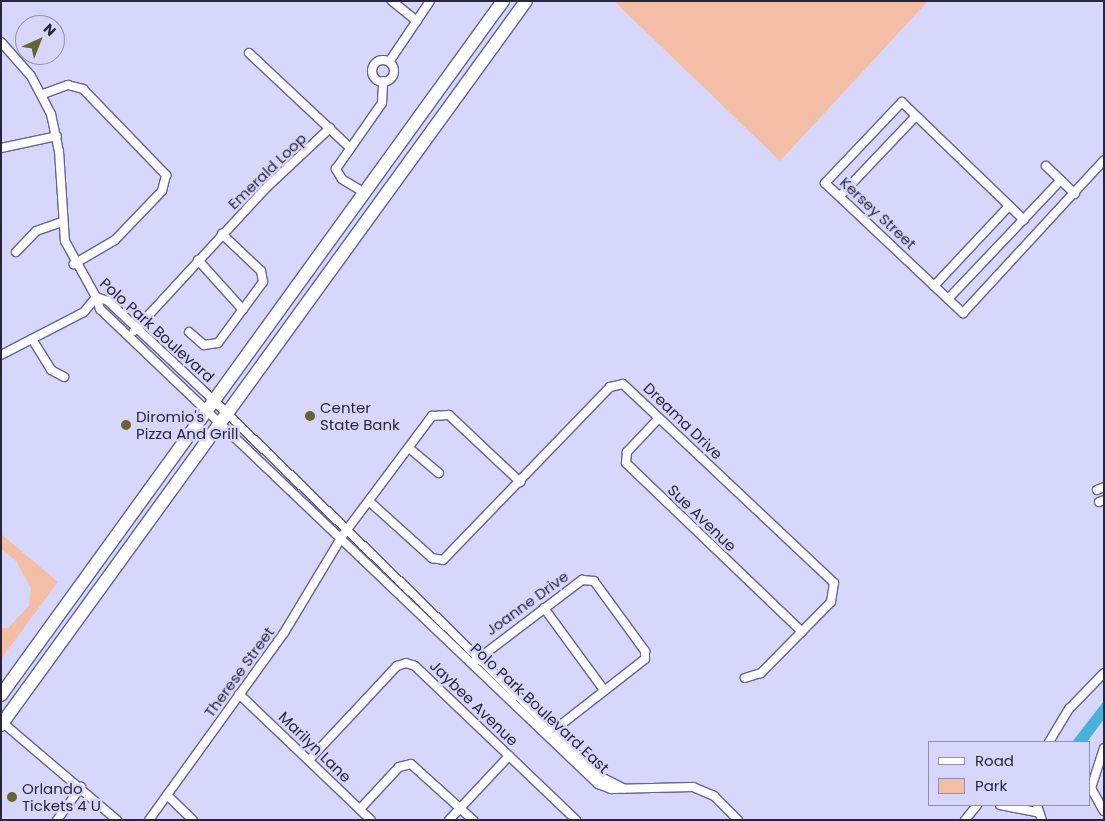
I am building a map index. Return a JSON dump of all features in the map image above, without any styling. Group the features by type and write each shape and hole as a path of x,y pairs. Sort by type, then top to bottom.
{"highway":[{"path":"1,695 503,1"},
{"path":"2,724 526,1"},
{"path":"2,724 4,705 37,645"}],"street":[{"path":"392,1 417,21"},
{"path":"389,62 430,1"},
{"name":"Polo Park Boulevard","path":"1,42 43,94 57,136 62,222 74,264 96,297 108,301 173,362 210,406 224,419"},
{"path":"249,53 349,147"},
{"path":"384,81 373,70 379,61 389,62"},
{"path":"365,193 338,176 338,163 382,102 384,81 394,74 389,62"},
{"path":"43,94 68,84 83,89 166,175 162,191 115,240 74,264"},
{"name":"Kersey Street","path":"1024,220 902,102 825,183 963,313 1075,194 1104,160"},
{"path":"840,196 916,116"},
{"name":"Emerald Loop","path":"129,336 222,234 330,128"},
{"path":"1,148 57,136"},
{"path":"1046,166 1075,194"},
{"path":"948,299 1061,180"},
{"path":"934,286 1009,206"},
{"path":"16,252 36,231 62,222"},
{"path":"189,332 204,345 216,344 243,310 264,276 222,234"},
{"path":"198,260 243,310"},
{"path":"1,355 87,309 96,297"},
{"name":"Polo Park Boulevard East","path":"96,297 100,309 166,371 224,419 550,734 598,784 623,788 693,787 714,796 738,820"},
{"path":"87,309 100,309"},
{"path":"32,339 51,370 64,377"},
{"path":"166,371 173,362"},
{"name":"Dreama Drive","path":"370,502 432,558 443,560 615,384 623,384 834,583 835,597 761,673 745,678"},
{"name":"Therese Street","path":"149,820 284,633 343,535 370,502 432,416 438,412 449,415 520,482"},
{"name":"Sue Avenue","path":"659,418 627,452 626,463 802,632"},
{"name":"Polo Park Boulevard East","path":"224,419 343,535"},
{"path":"409,448 439,473"},
{"name":"Joanne Drive","path":"475,661 582,580 597,584 645,654 640,665 604,690 550,734"},
{"path":"544,608 604,690"},
{"name":"Jaybee Avenue","path":"309,760 397,666 406,663 509,756 576,820"},
{"path":"1050,741 1066,713 1104,673"},
{"name":"Marilyn Lane","path":"240,694 371,820"},
{"path":"2,724 81,786 117,820"},
{"path":"1104,748 1091,788 1104,811"},
{"path":"448,820 509,756"},
{"path":"360,809 408,764 473,820"},
{"path":"57,820 81,786"},
{"path":"167,795 193,820"},
{"path":"965,820 976,806"},
{"path":"1012,806 1037,808 1042,820"}],"green space":[{"path":"614,1 928,1 780,161"},
{"path":"1,534 58,582 1,659 1,628 8,628 29,606 31,588 16,561 1,549"}],"water":[{"path":"1104,701 1104,719 1088,741 1073,741"}],"place":[{"name":"Center State Bank","path":"310,416"},
{"name":"Diromio's Pizza And Grill","path":"126,425"},
{"name":"Orlando Tickets 4 U","path":"12,797"}]}
